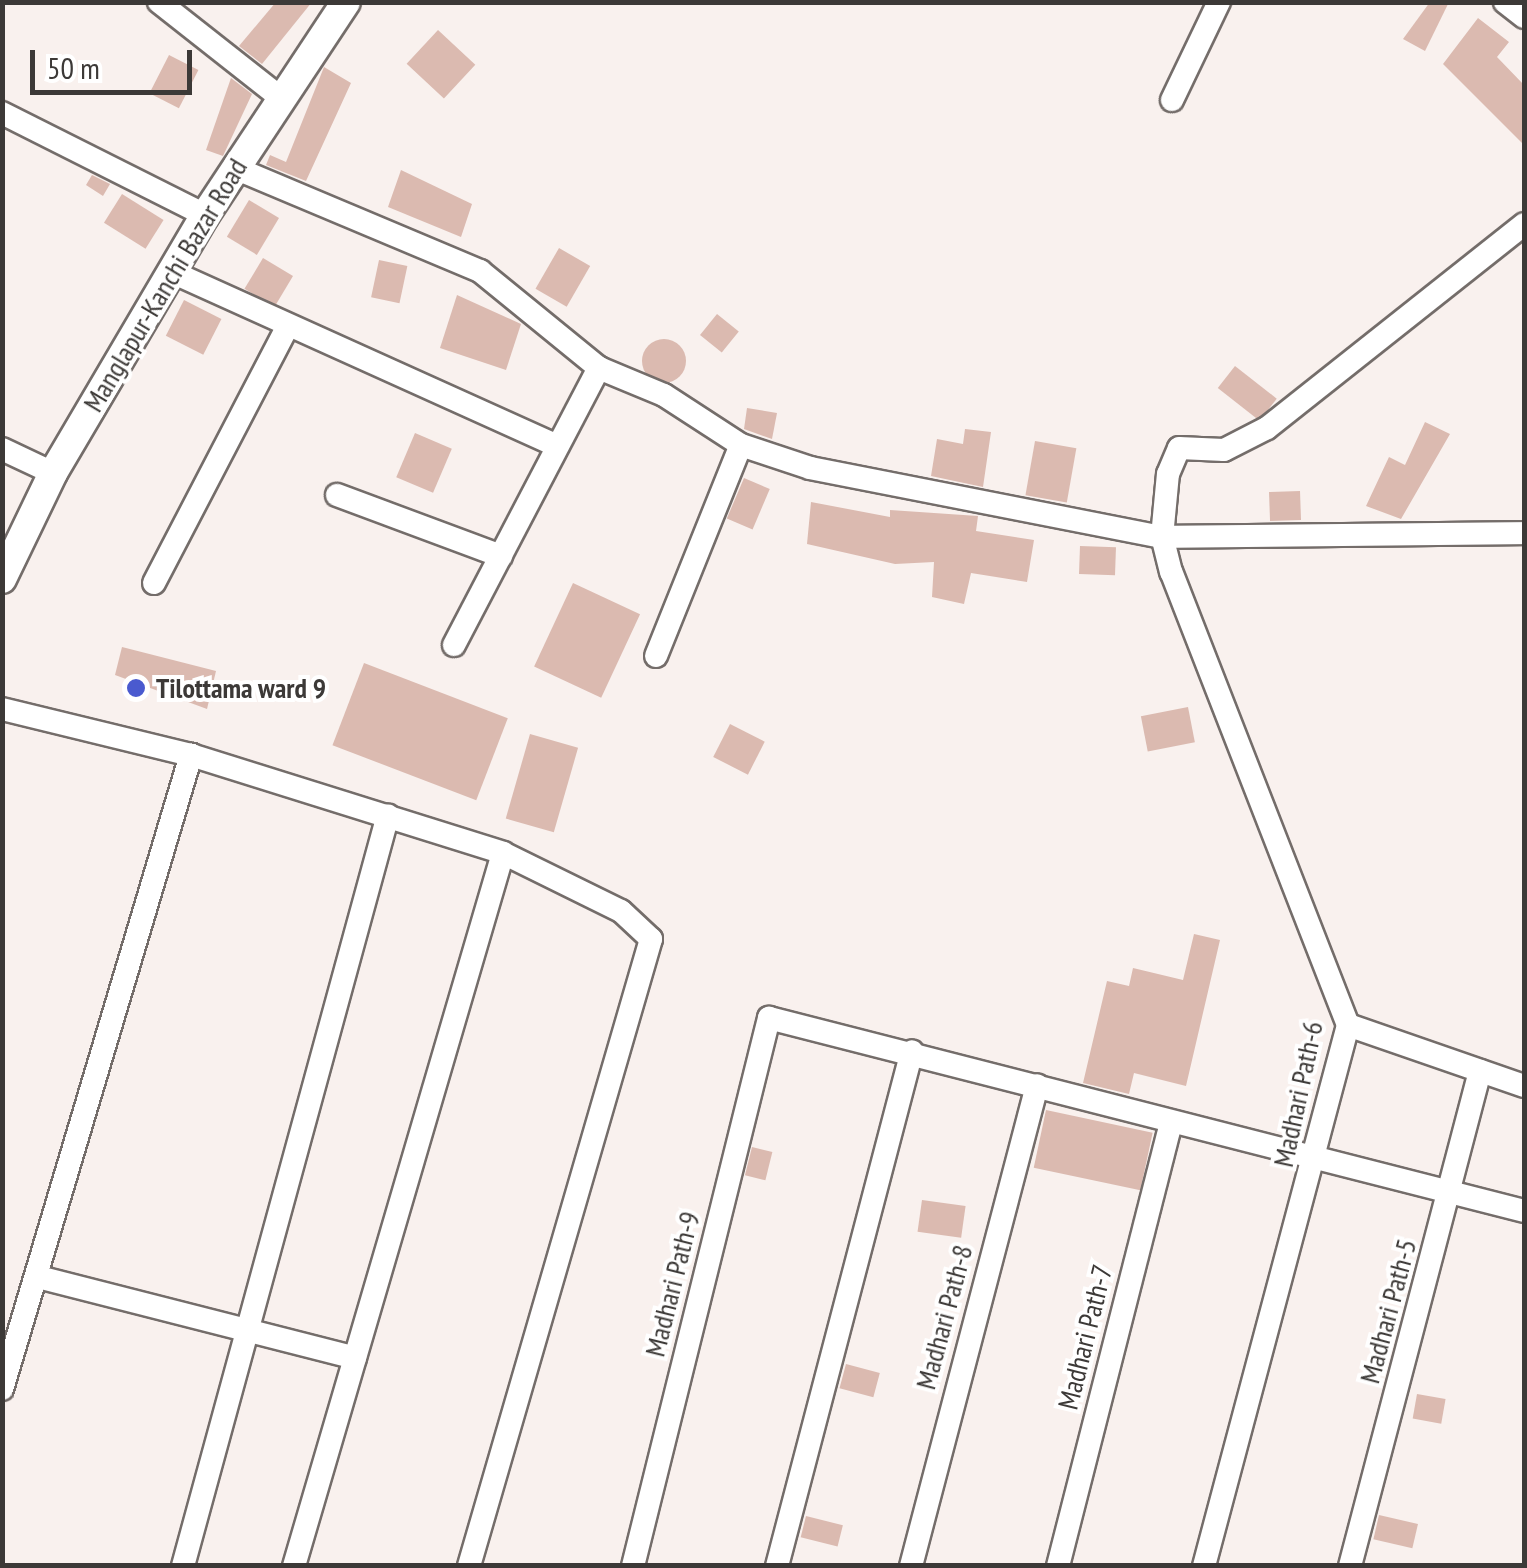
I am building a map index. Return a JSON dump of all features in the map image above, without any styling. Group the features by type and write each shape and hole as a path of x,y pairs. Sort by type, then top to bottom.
{"street":[{"path":"159,2 278,95"},
{"name":"Manglapur-Kanchi Bazar Road","path":"2,580 53,473 172,272 278,95 346,2"},
{"path":"1172,100 1219,2"},
{"path":"1505,2 1524,16"},
{"path":"2,113 206,215"},
{"path":"235,168 480,271 599,368 664,394 741,445 1030,516 1162,537 1524,534"},
{"path":"1162,537 1179,448 1224,450 1267,428 1524,224"},
{"path":"172,272 286,330 558,446"},
{"path":"154,583 286,330"},
{"path":"454,645 599,368"},
{"path":"656,656 741,445"},
{"path":"2,450 53,473"},
{"path":"337,494 501,556"},
{"name":"Madhari Path-6","path":"1162,537 1348,1025 1318,1156 1204,1566"},
{"path":"2,709 192,754 503,853 621,911 651,939 469,1566"},
{"path":"2,1389 14,1310 42,1278 192,754"},
{"path":"183,1566 388,815"},
{"path":"294,1566 503,853"},
{"name":"Madhari Path-9","path":"633,1566 770,1018 912,1051"},
{"path":"1348,1025 1524,1086"},
{"path":"777,1566 912,1051 1171,1122 1524,1211"},
{"name":"Madhari Path-5","path":"1350,1566 1480,1070"},
{"name":"Madhari Path-8","path":"912,1566 1037,1084"},
{"name":"Madhari Path-7","path":"1058,1566 1171,1122"},
{"path":"42,1278 245,1335 356,1358"}],"building":[{"path":"276,2 312,2 262,64 239,46"},
{"path":"1430,2 1449,2 1425,51 1403,39"},
{"path":"1478,18 1509,42 1497,57 1524,85 1524,145 1443,64"},
{"path":"438,30 475,65 444,98 407,64"},
{"path":"169,55 198,70 179,108 149,93"},
{"path":"324,67 351,83 306,181 266,165 270,155 286,162"},
{"path":"231,78 252,94 223,156 206,150"},
{"path":"401,170 472,204 461,237 388,207"},
{"path":"92,175 110,184 103,196 86,185"},
{"path":"122,194 164,220 146,249 104,223"},
{"path":"249,200 279,218 257,255 227,237"},
{"path":"559,248 590,266 567,307 536,289"},
{"path":"263,258 293,276 274,307 244,289"},
{"path":"379,260 407,266 399,303 371,297"},
{"path":"457,295 521,324 506,370 440,348"},
{"path":"184,300 221,319 203,355 166,336"},
{"path":"717,314 739,332 722,353 700,335"},
{"path":"664,339 680,345 686,361 680,377 664,383 648,377 642,361 648,345"},
{"path":"1235,366 1277,399 1260,421 1218,388"},
{"path":"747,408 777,413 772,439 744,429"},
{"path":"1425,422 1450,434 1401,519 1366,506 1389,457 1405,465"},
{"path":"965,429 991,432 983,487 931,476 937,439 963,444"},
{"path":"415,433 452,449 433,493 396,477"},
{"path":"1035,441 1076,448 1067,502 1025,495"},
{"path":"744,478 770,489 753,529 727,519"},
{"path":"1300,491 1301,520 1270,521 1269,492"},
{"path":"811,502 890,517 890,510 978,516 976,531 1034,540 1027,582 971,573 964,604 932,597 934,562 895,564 807,544"},
{"path":"1080,546 1116,547 1115,575 1079,574"},
{"path":"573,583 640,614 601,698 534,666"},
{"path":"122,647 216,671 207,709 115,675"},
{"path":"364,663 508,718 476,800 332,745"},
{"path":"1188,707 1195,742 1148,751 1141,716"},
{"path":"730,724 765,742 748,775 713,757"},
{"path":"530,734 578,748 554,832 506,819"},
{"path":"1194,934 1220,940 1186,1086 1134,1073 1129,1094 1083,1083 1107,981 1129,986 1133,968 1183,980"},
{"path":"1046,1110 1153,1133 1140,1190 1034,1168"},
{"path":"752,1147 772,1152 765,1180 745,1175"},
{"path":"922,1200 966,1206 961,1238 918,1232"},
{"path":"846,1364 880,1373 873,1397 840,1388"},
{"path":"1417,1394 1446,1399 1441,1424 1413,1419"},
{"path":"1379,1515 1418,1524 1412,1548 1373,1539"},
{"path":"806,1516 843,1525 838,1547 801,1537"}],"place":[{"name":"Tilottama ward 9","path":"136,688"}]}
